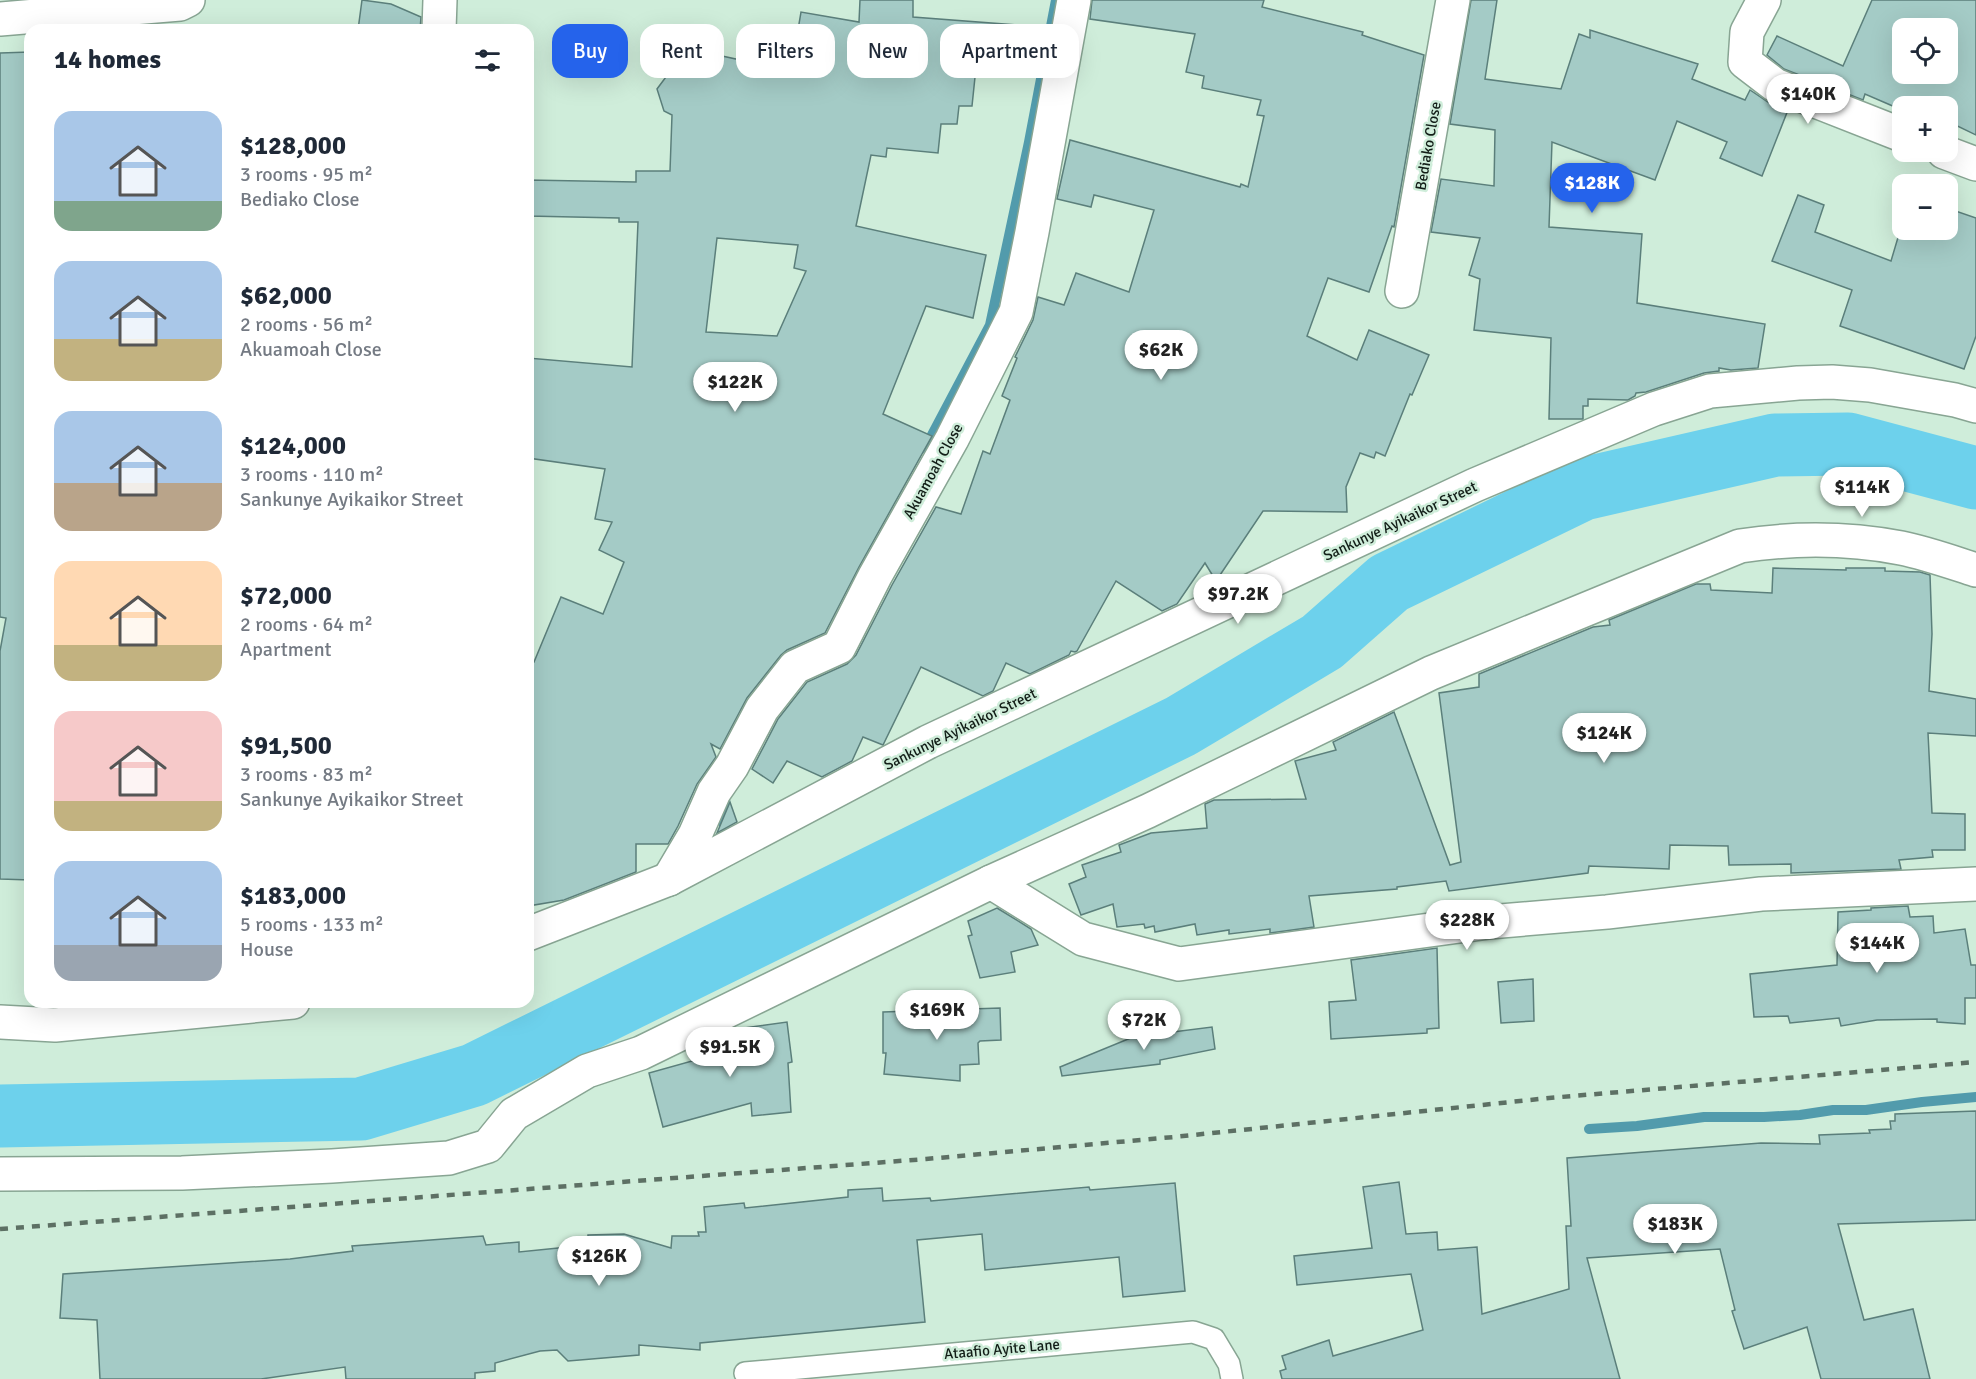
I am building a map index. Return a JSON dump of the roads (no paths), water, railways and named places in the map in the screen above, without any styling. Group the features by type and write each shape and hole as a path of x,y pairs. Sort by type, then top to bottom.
{"street":[{"path":"0,19 180,4 188,0"},
{"path":"439,24 440,0"},
{"name":"Akuamoah Close","path":"669,879 695,835 714,792 732,766 762,709 795,667 839,647 875,576 952,439 1016,312 1074,0"},
{"name":"Bediako Close","path":"1402,291 1454,0"},
{"path":"1764,0 1747,32 1745,62 1775,85 1892,131"},
{"path":"1958,157 1976,164"},
{"name":"Sankunye Ayikaikor Street","path":"534,932 669,879 928,742 1475,485 1654,409 1710,391 1832,382 1870,385 1955,400 1976,406"},
{"path":"0,1174 182,1173 449,1158 488,1146 514,1114 587,1071 641,1053 991,882 1148,810 1431,673 1740,546 1774,541 1847,543 1900,548 1976,570"},
{"path":"991,882 1083,939 1179,964 1489,922 1607,912 1761,894 1976,884"},
{"path":"0,1022 55,1025 231,1008"}],"lane":[{"name":"Ataafio Ayite Lane","path":"745,1373 1193,1332 1214,1339 1229,1364 1232,1379"}],"waterway":[{"path":"925,448 990,325 1029,142 1056,0"},
{"path":"0,1116 361,1109 474,1075 1181,726 1322,642 1389,583 1583,489 1775,445 1848,444 1976,478"},
{"path":"725,799 722,819 726,831"},
{"path":"1589,1129 1637,1126 1704,1117 1764,1117 1833,1110 1866,1110 1976,1097"}],"railway":[{"path":"0,1229 926,1159 1174,1137 1549,1098 1976,1062"}]}
